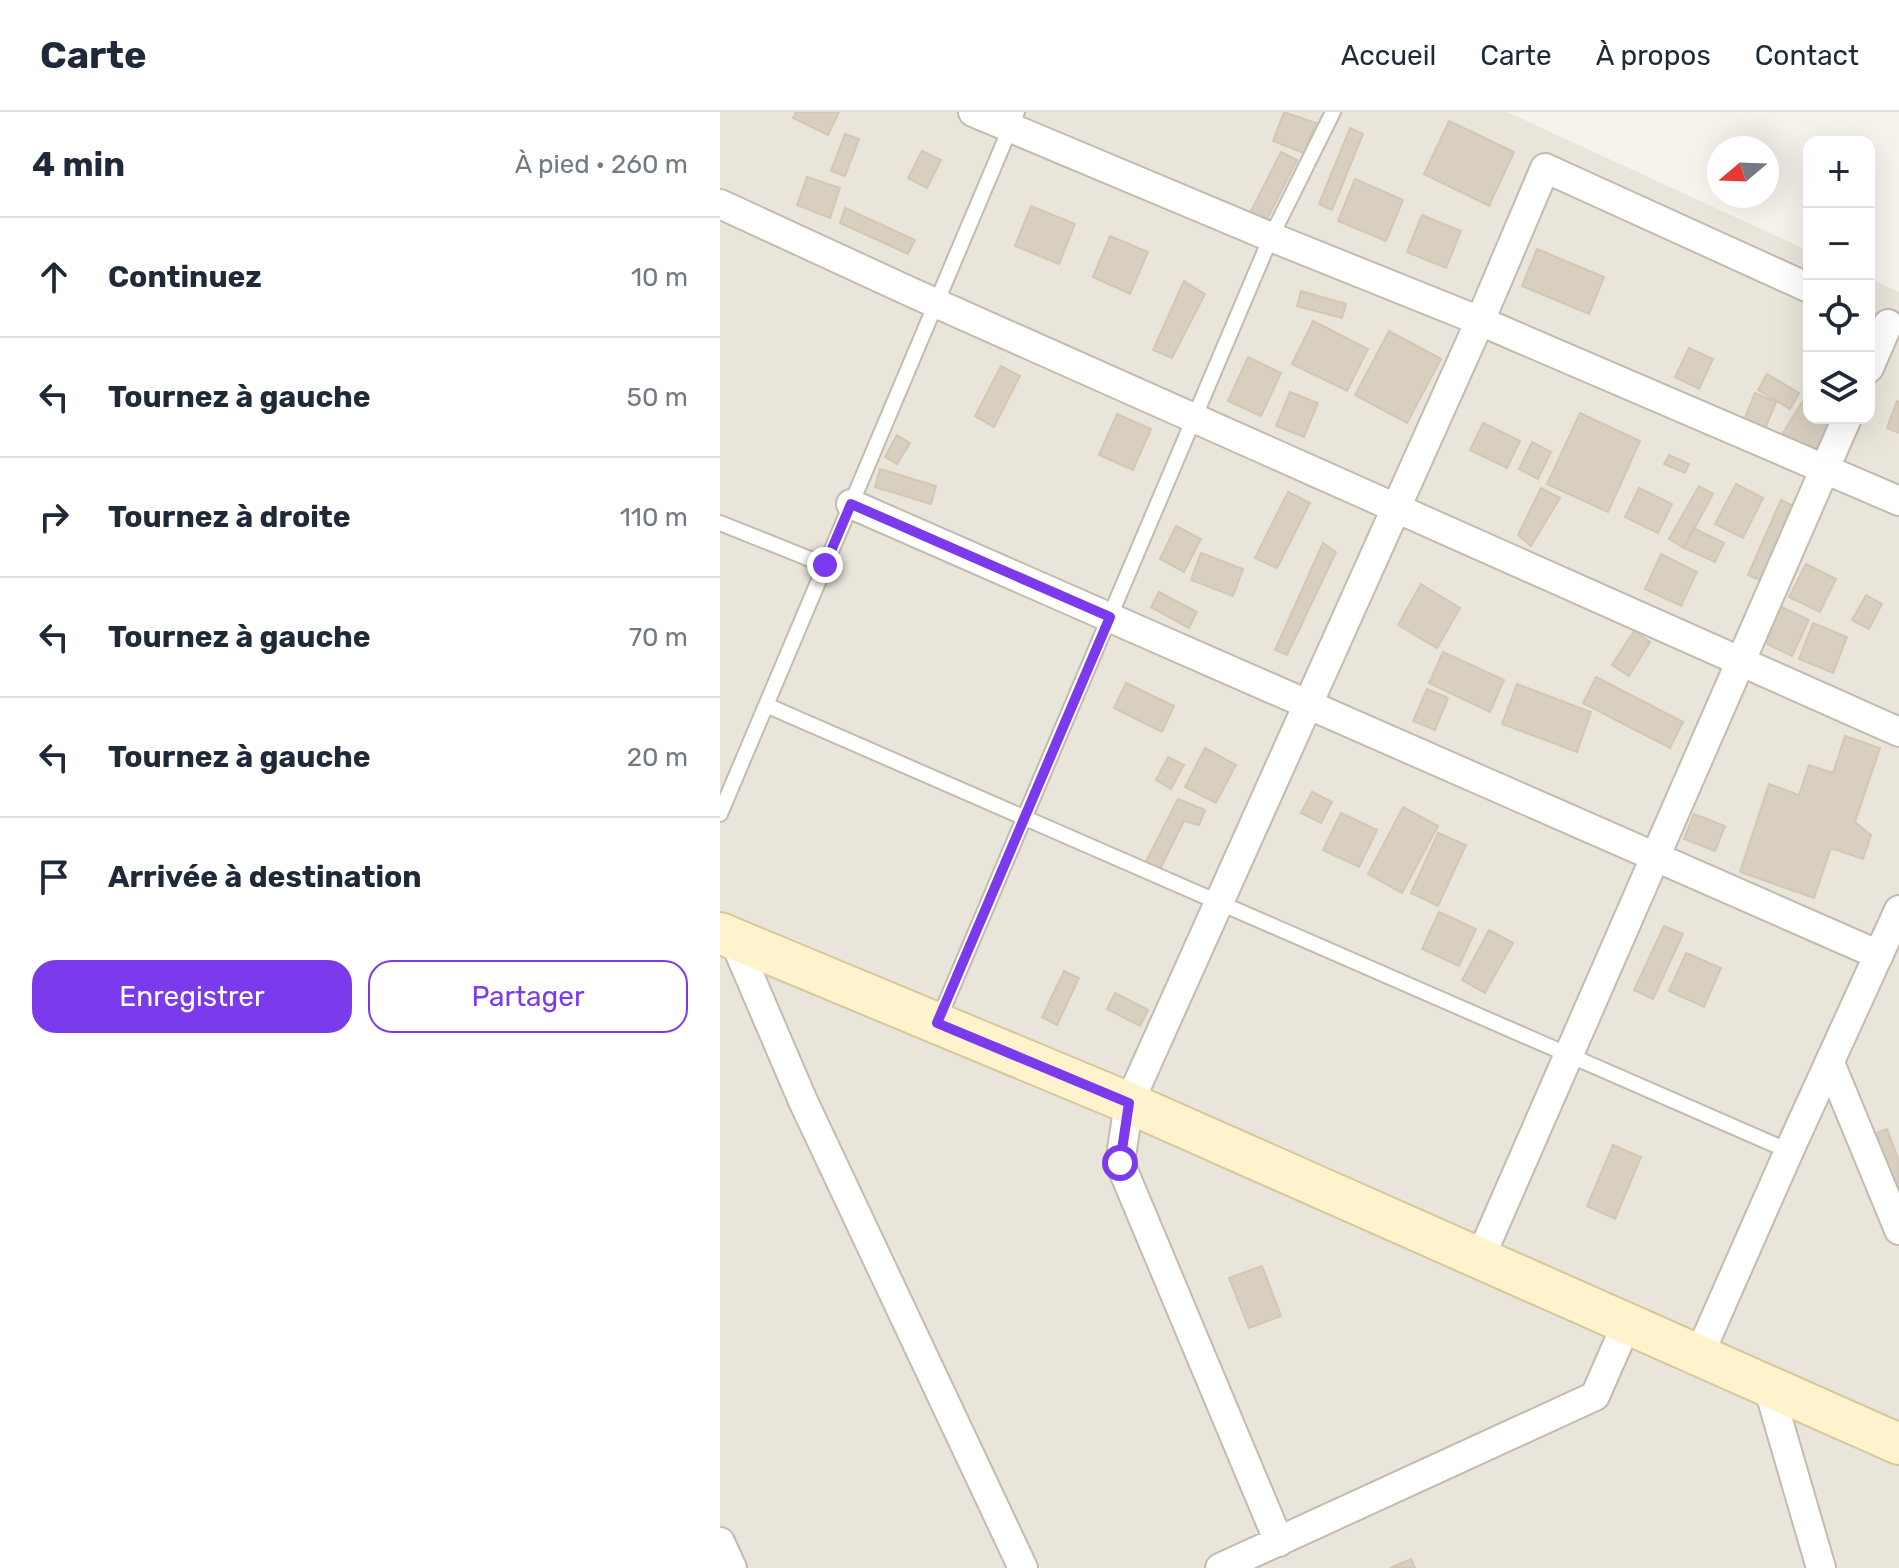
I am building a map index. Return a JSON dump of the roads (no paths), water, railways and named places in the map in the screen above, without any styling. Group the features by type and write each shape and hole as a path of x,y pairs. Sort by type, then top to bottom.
{"street":[{"path":"973,112 1014,120 1271,237 1480,321 1899,501"},
{"path":"1279,1542 1120,1163 1129,1103 1480,321 1545,168 1803,285"},
{"path":"720,204 1899,732"},
{"path":"1875,352 1885,323"},
{"path":"1480,1258 1844,424"},
{"path":"851,504 1879,955"},
{"path":"1699,1355 1899,910"},
{"path":"727,936 1129,1103 1899,1444"},
{"path":"727,936 1023,1568"},
{"path":"1830,1063 1899,1230"},
{"path":"1220,1568 1595,1396 1627,1323"},
{"path":"1768,1386 1811,1564"},
{"path":"720,1542 732,1568"}],"lane":[{"path":"937,1023 1271,237 1333,112"},
{"path":"720,814 1014,120"},
{"path":"720,523 825,565"},
{"path":"766,705 1789,1151"}]}
